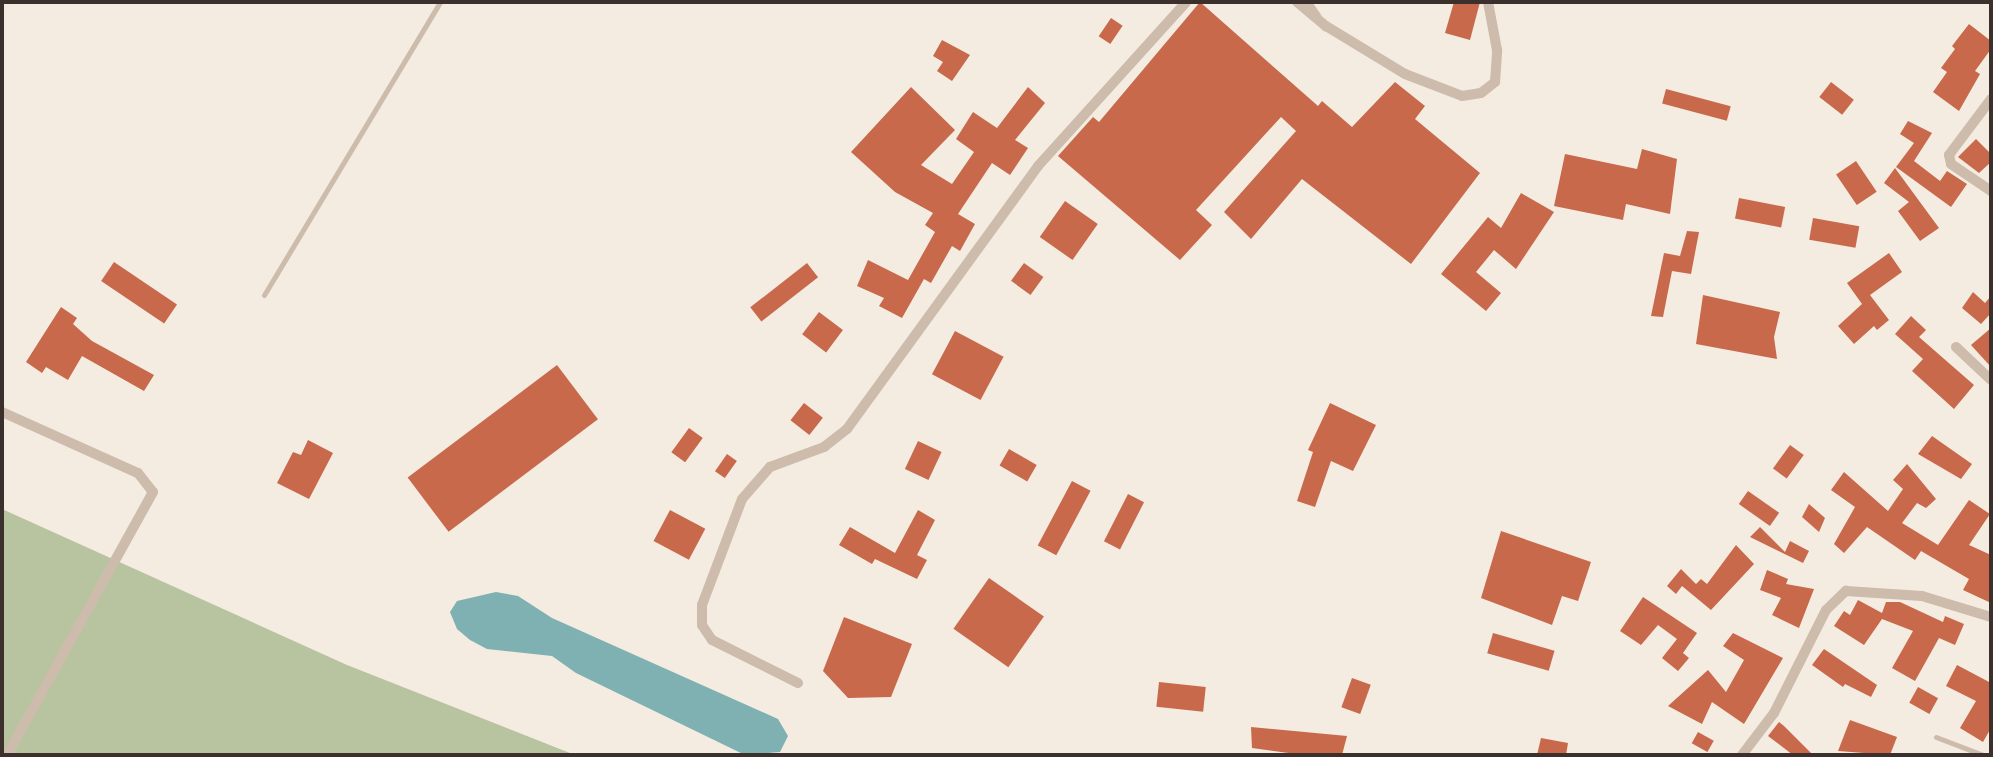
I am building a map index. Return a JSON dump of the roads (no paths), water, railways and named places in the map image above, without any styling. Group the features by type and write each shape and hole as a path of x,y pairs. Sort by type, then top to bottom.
{"street":[{"path":"798,683 712,639 702,625 702,605 742,499 771,467 824,447 847,429 1038,166 1186,2"},
{"path":"1297,2 1326,26 1405,74 1462,96 1481,93 1495,82 1497,50 1488,2"},
{"path":"1991,99 1950,155 1951,164 1991,191"},
{"path":"1956,347 1991,380"},
{"path":"2,412 138,473 153,492 7,755"},
{"path":"1742,755 1756,751 1809,638 1826,610 1846,592 1922,596 1991,617"}],"lane":[{"path":"264,295 440,2"},
{"path":"1309,2 1326,26"},
{"path":"1936,737 1983,755"}],"water":[{"path":"496,592 518,596 552,618 778,719 788,736 780,752 745,755 576,673 552,656 487,649 470,640 457,629 450,612 457,601"}]}
